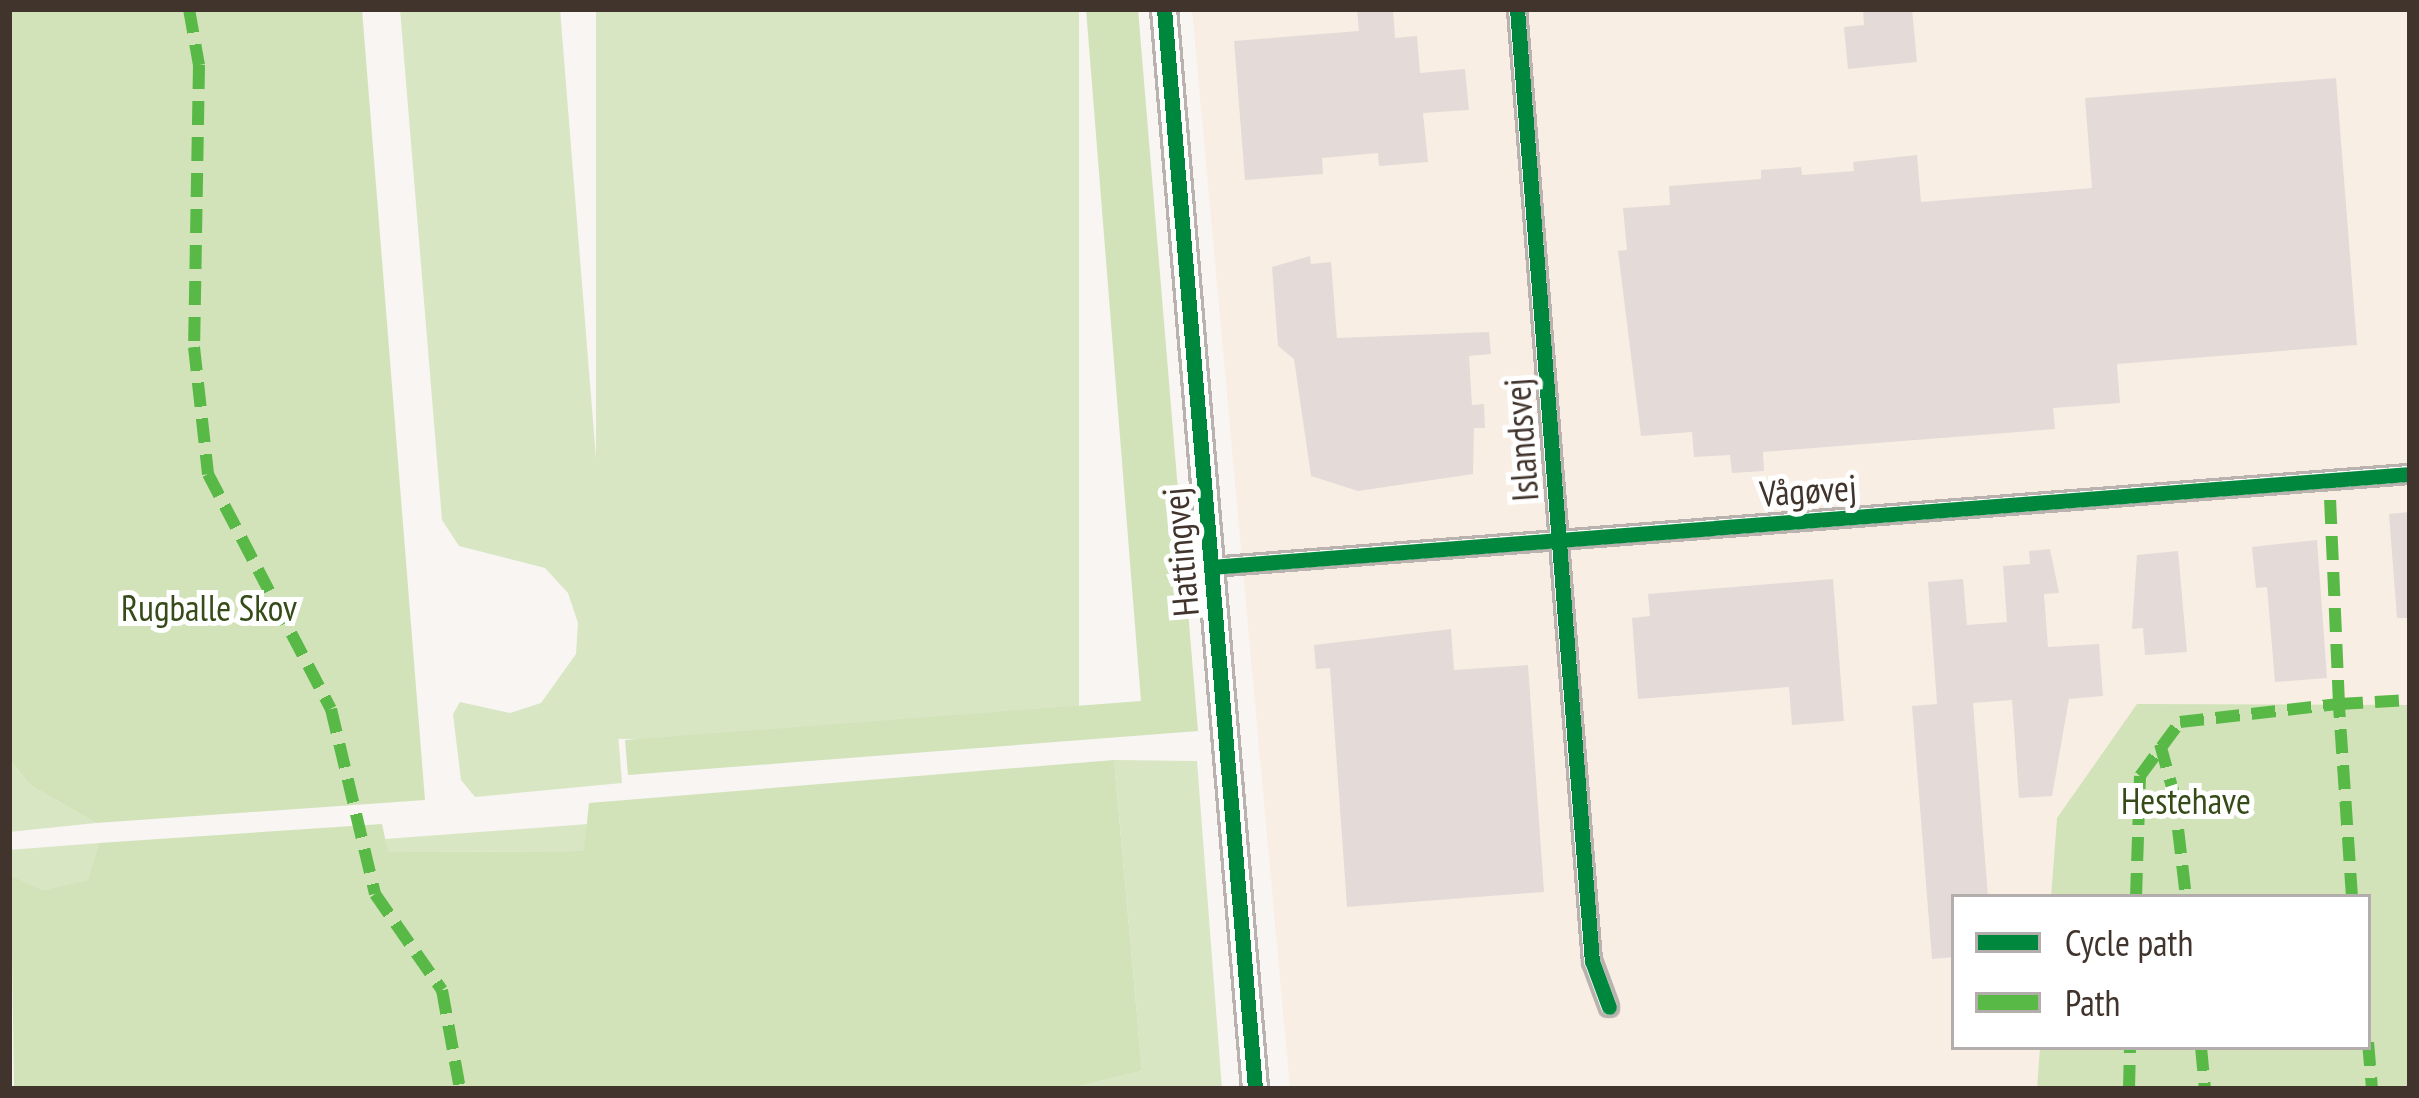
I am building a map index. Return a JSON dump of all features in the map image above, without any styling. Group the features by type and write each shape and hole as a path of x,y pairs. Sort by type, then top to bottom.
{"street":[{"name":"Hattingvej","path":"1164,9 1255,1089"},
{"name":"Islandsvej","path":"1517,9 1592,961 1610,1007"},
{"name":"Vågøvej","path":"1211,567 2410,474"}],"shaded area":[{"path":"1192,9 2410,9 2410,705 2358,708 2057,818 2051,894 1951,894 1951,1050 2040,1050 2037,1089 1290,1089"}],"green space":[{"name":"Rugballe Skov","path":"9,9 362,9 425,800 96,823 30,785 9,759"},
{"path":"400,9 560,9 622,783 475,797 461,780 453,714 460,702 510,713 541,703 576,654 578,623 568,593 545,568 459,546 442,520"},
{"path":"596,9 1079,9 1079,739 596,739"},
{"path":"1086,9 1138,9 1198,731 628,775 625,740 1141,701"},
{"name":"Hestehave","path":"2137,704 2410,705 2410,1089 2037,1089 2040,1050 2371,1050 2371,894 2051,894 2057,818"},
{"path":"9,759 30,785 96,823 9,832"},
{"path":"1114,760 1197,761 1222,1089 1067,1089 1142,1071"},
{"path":"1114,760 1142,1071 1067,1089 14,1089 11,876 42,890 88,880 99,843 382,824 388,852 584,851 589,803"},
{"path":"588,824 585,851 387,852 385,839"},
{"path":"99,843 89,880 42,890 9,881 9,850"}],"building":[{"path":"1357,9 1393,9 1395,38 1417,36 1420,73 1465,69 1469,110 1423,113 1428,162 1379,166 1378,153 1322,158 1323,174 1245,180 1234,41 1359,31"},
{"path":"1863,9 1912,9 1917,62 1848,69 1844,27 1864,25"},
{"path":"2336,78 2357,345 2117,364 2120,403 2053,408 2055,429 1763,452 1764,471 1732,473 1730,455 1694,457 1692,432 1641,436 1618,251 1627,250 1623,208 1670,205 1669,186 1761,179 1761,170 1801,167 1802,175 1854,171 1853,162 1917,155 1921,202 2092,188 2085,98"},
{"path":"1310,256 1311,264 1331,262 1337,338 1489,332 1491,354 1469,356 1472,405 1484,404 1485,428 1474,428 1473,474 1358,491 1311,476 1294,359 1278,346 1272,267"},
{"path":"2410,512 2410,618 2397,618 2389,514"},
{"path":"2317,540 2327,678 2275,682 2267,587 2256,588 2252,547"},
{"path":"2050,549 2059,593 2044,594 2048,647 2099,644 2103,696 2069,699 2052,796 2019,798 2012,700 1973,703 1988,894 1951,894 1951,957 1932,959 1912,706 1937,704 1928,582 1963,579 1967,625 2007,622 2003,566 2030,564 2029,551"},
{"path":"2178,551 2187,652 2145,655 2143,628 2132,629 2137,555"},
{"path":"1833,579 1844,721 1792,725 1789,687 1638,699 1632,618 1650,616 1648,594"},
{"path":"1451,629 1454,670 1528,665 1544,892 1347,907 1330,668 1316,669 1314,645"}],"marked path":[{"path":"189,9 199,65 194,347 208,474 331,709 375,894 442,990 460,1089"},
{"path":"2136,894 2140,776 2180,722 2339,704 2329,478"},
{"path":"2352,894 2339,704 2410,700"},
{"path":"2160,744 2174,794 2186,894"},
{"path":"2129,1089 2130,1050"},
{"path":"2201,1050 2205,1089"},
{"path":"2369,1050 2372,1089"}],"cycle path":[{"path":"1164,9 1255,1089"},
{"path":"1517,9 1592,961 1609,1007"},
{"path":"1211,567 2410,474"}]}
